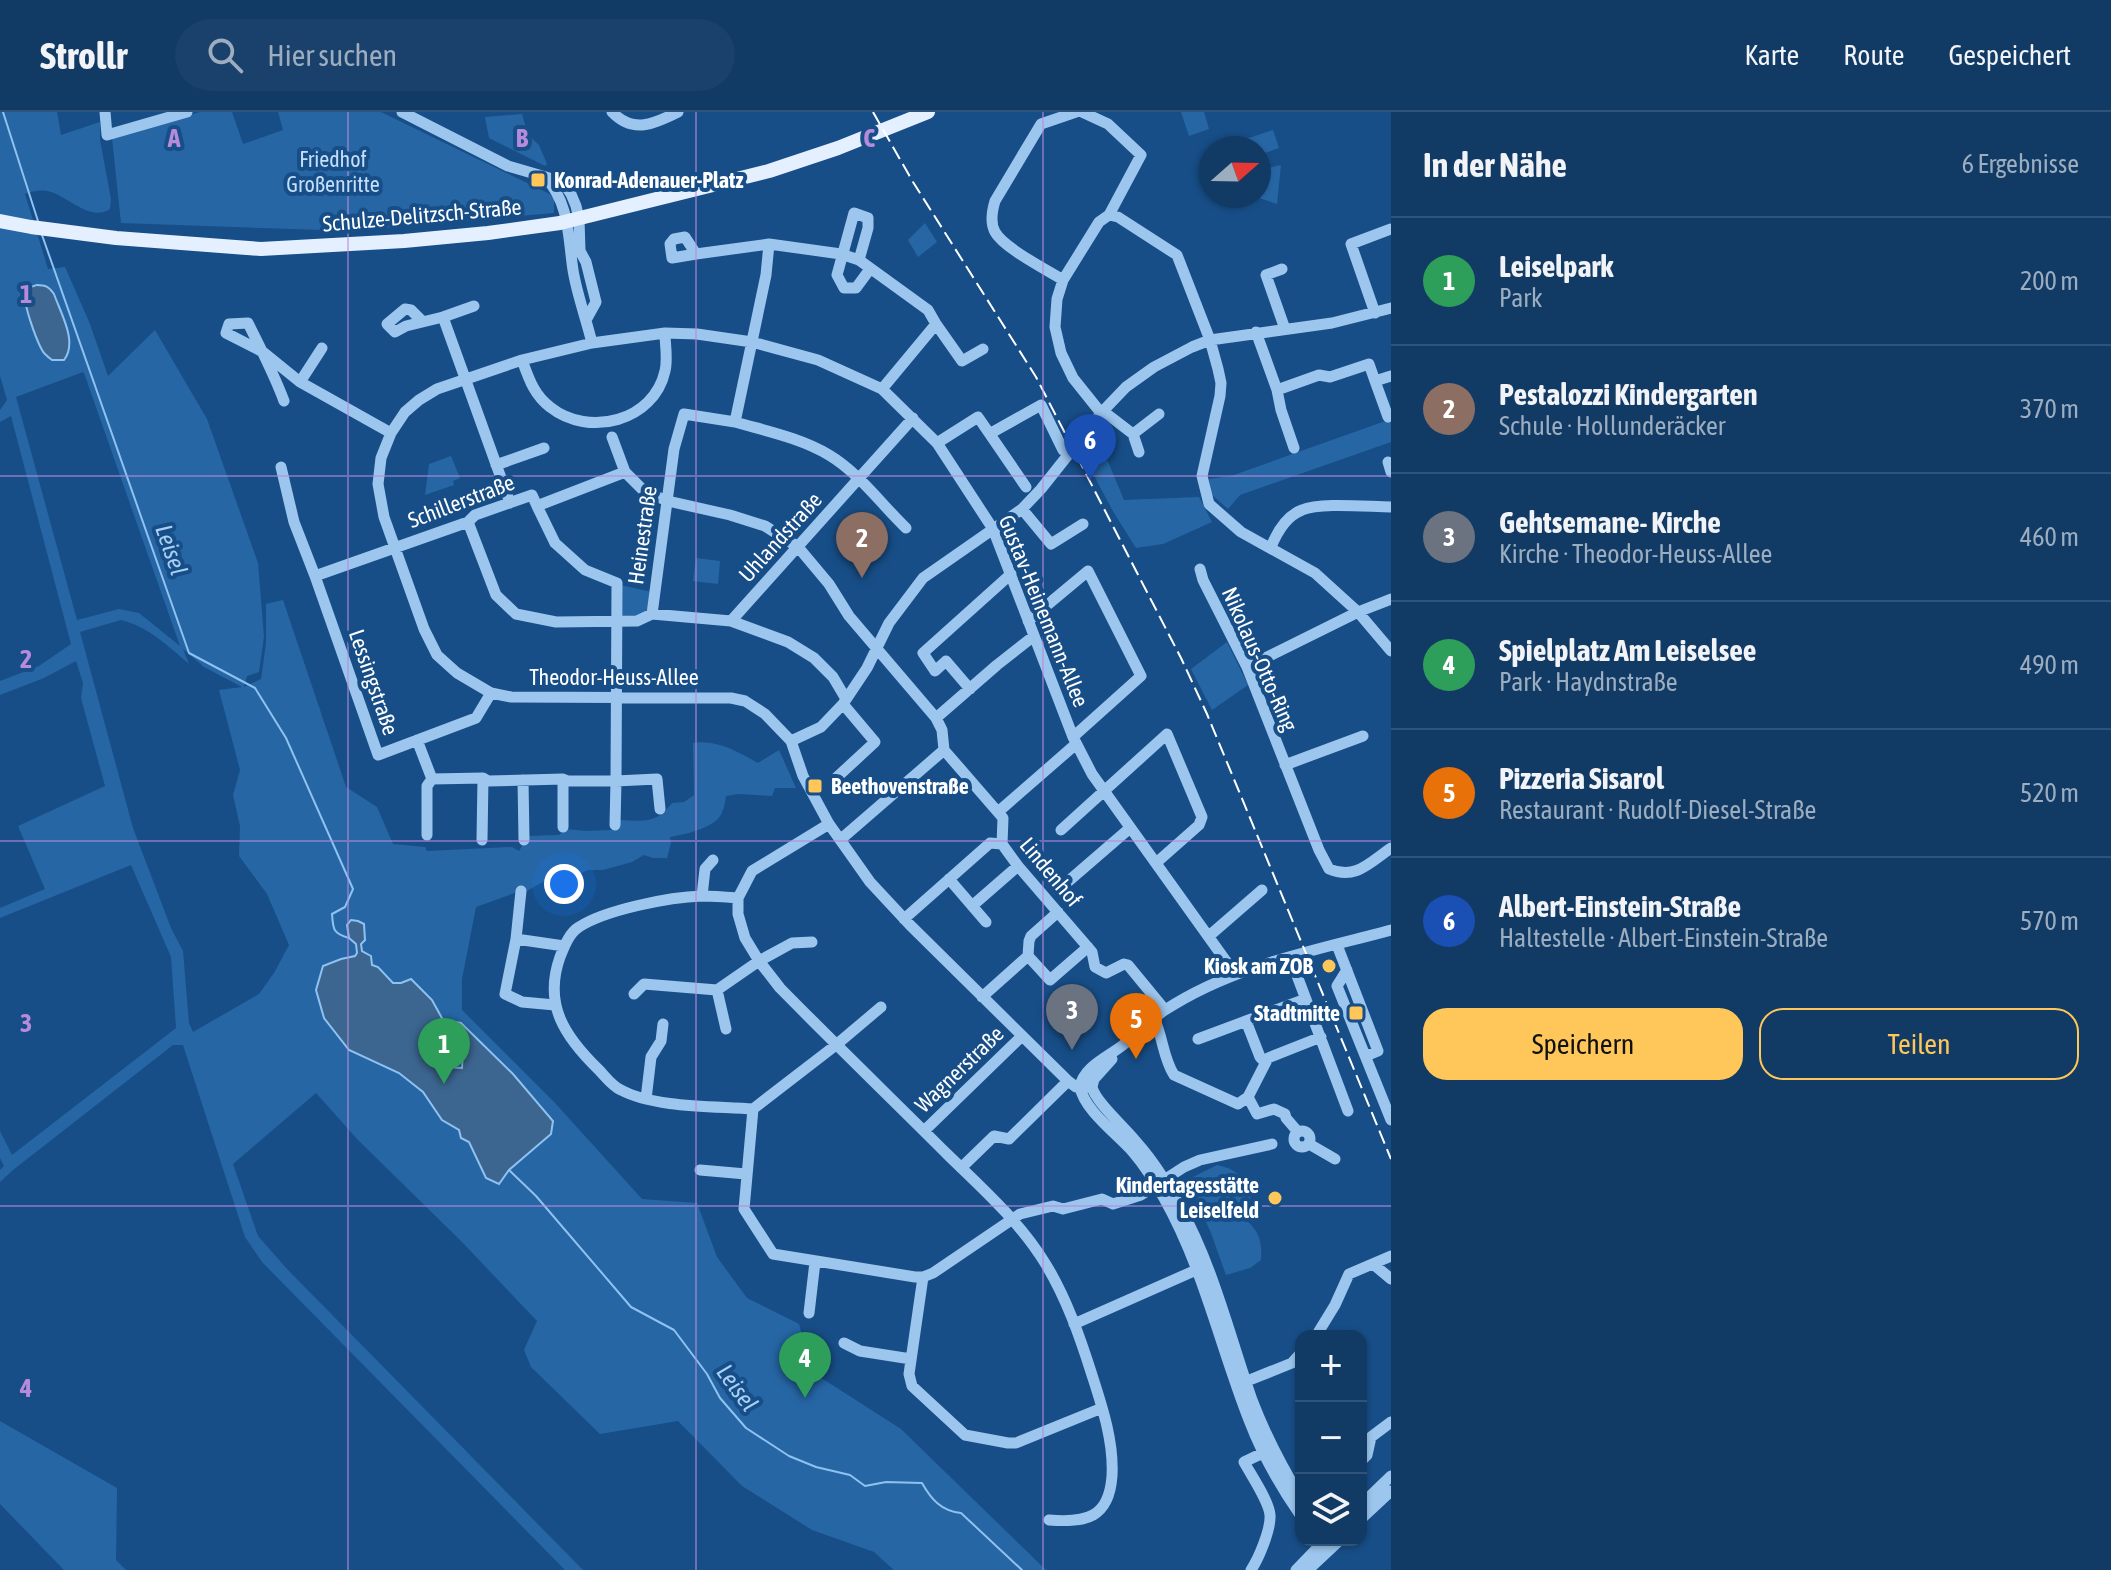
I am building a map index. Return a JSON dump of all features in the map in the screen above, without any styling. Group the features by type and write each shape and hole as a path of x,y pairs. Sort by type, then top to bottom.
{"main road":[{"name":"Schulze-Delitzsch-Straße","path":"0,221 116,238 261,249 488,233 573,220 769,171 849,144 928,112"}],"street":[{"path":"105,112 107,135 187,112"},
{"path":"402,112 508,166 563,182 571,194 576,252 586,262 596,302 586,320 592,343"},
{"path":"612,112 621,121 633,125 656,123 678,112"},
{"path":"1063,280 1007,245 996,234 992,213 995,201 1041,124 1076,112"},
{"path":"1082,112 1108,124 1141,155 1109,215 1099,222 1063,280 1057,299 1055,327 1061,353 1073,378 1102,412 1133,434 1139,452"},
{"path":"859,260 868,218 854,213 837,275 844,288 856,288 870,269"},
{"path":"1109,215 1118,217 1177,255 1210,340 1221,383 1202,476 1209,504 1241,532 1315,573 1358,612 1391,651"},
{"path":"1375,313 1351,244 1391,229"},
{"path":"735,422 766,275 769,244"},
{"path":"696,254 769,244 841,254 859,260 928,310 962,361 983,349"},
{"path":"1282,269 1266,275 1285,329"},
{"path":"422,321 474,306"},
{"path":"791,741 821,727 845,701 889,623 923,578 1022,509 1126,387 1154,367 1210,340 1332,323 1391,308"},
{"path":"443,317 510,503"},
{"path":"882,389 936,324"},
{"path":"1256,332 1294,448"},
{"path":"522,360 532,389 550,408 576,422 609,422 636,411 655,395 666,369 665,333"},
{"name":"Gustav-Heinemann-Allee","path":"592,343 665,333 752,342 818,360 882,389 913,418 937,443 993,529 1074,740 1103,792 1209,936 1232,975"},
{"name":"Theodor-Heuss-Allee","path":"592,343 522,360 437,389 405,412 391,433 381,458 378,484 384,517 424,629 437,655 457,673 491,693 511,697 731,698 745,701 765,714 791,741 803,776 829,824 870,882 1072,1085 1086,1087 1094,1094 1139,1144 1160,1183 1187,1219 1241,1383 1285,1494 1295,1508"},
{"path":"300,382 322,348"},
{"path":"284,401 263,352 300,382 391,433"},
{"path":"1277,390 1319,375 1330,377 1369,364 1388,417"},
{"path":"1375,381 1391,376"},
{"path":"991,433 1041,405 1063,450"},
{"name":"Heinestraße","path":"468,522 496,595 516,614 556,622 637,621 652,614 674,449 684,414 735,422 790,437 829,455 859,480"},
{"path":"1133,434 1159,414"},
{"path":"937,443 978,417 1026,487"},
{"name":"Uhlandstraße","path":"731,621 913,418"},
{"path":"612,437 625,472 645,492 765,526 798,547 829,584 849,616 936,718 942,730 944,750 998,812 1141,676 1088,571 1028,621"},
{"path":"496,465 544,448"},
{"path":"281,467 294,522 315,576 395,548"},
{"name":"Schillerstraße","path":"395,548 532,495 537,506 625,472"},
{"path":"859,480 906,528"},
{"path":"537,506 555,543 585,570 617,583 615,825"},
{"path":"1271,547 1279,527 1302,510 1328,506 1391,507"},
{"path":"1022,509 1051,544 1083,524"},
{"name":"Nikolaus-Otto-Ring","path":"1200,569 1247,667 1329,869 1348,874 1358,871 1391,848"},
{"path":"970,689 946,661 935,671 923,653 1011,574"},
{"name":"Lessingstraße","path":"315,576 378,755 476,718 491,693"},
{"path":"1247,667 1391,599"},
{"path":"652,614 731,621 788,642 814,658 833,677 845,701 875,742 835,779"},
{"path":"936,718 1034,636"},
{"path":"1061,830 1167,734 1202,817 1199,825 1156,863"},
{"name":"Nikolaus-Otto-Ring","path":"1285,765 1363,736"},
{"path":"417,740 432,779"},
{"path":"840,840 944,750"},
{"path":"482,840 483,778"},
{"path":"432,779 657,779 660,809"},
{"path":"427,835 427,786 432,779"},
{"path":"563,779 563,827"},
{"path":"523,780 524,840"},
{"name":"Lindenhof","path":"998,812 1003,818 1002,844 1018,866 1055,893 1058,912 1093,954 1098,970 1106,973 1128,965 1165,1010"},
{"path":"829,824 752,871 738,898 738,914 745,938 780,988 1012,1219 1047,1265 1074,1324 1102,1408 1112,1461 1111,1485 1101,1508 1087,1519 1077,1522 1049,1520"},
{"path":"1055,893 1130,828"},
{"path":"904,919 990,843 1002,844"},
{"path":"702,896 705,869 713,860"},
{"path":"972,906 1018,866"},
{"path":"949,879 986,922"},
{"path":"1209,936 1262,890"},
{"path":"521,891 516,939 505,994 522,1002 555,1005"},
{"path":"738,898 702,896 672,899 602,915 575,929 564,946 554,974 555,1005 566,1032 619,1090 646,1099 753,1109 881,1007"},
{"path":"982,997 1028,956 1031,936 1058,912"},
{"path":"1086,1087 1121,1047 1154,1018 1209,985 1290,957 1391,930"},
{"path":"516,939 564,946"},
{"path":"634,994 644,984 717,990 792,943 812,942"},
{"path":"1337,945 1347,970 1337,986 1391,1120"},
{"path":"1028,956 1050,980 1088,947"},
{"path":"1290,957 1348,1111"},
{"path":"717,990 726,1029"},
{"path":"1198,1039 1306,999"},
{"path":"1154,1018 1174,1075 1238,1104 1249,1095 1265,1062 1273,1055 1321,1037"},
{"path":"1246,1021 1260,1057 1265,1062"},
{"path":"646,1099 651,1057 661,1041 663,1024"},
{"name":"Wagnerstraße","path":"924,1131 1022,1036"},
{"path":"961,1168 994,1136 1009,1139 1068,1081"},
{"path":"1249,1095 1257,1114 1274,1109 1285,1114 1298,1132 1308,1134 1309,1144 1335,1159"},
{"path":"753,1109 744,1209 773,1254 915,1277 933,1273 1020,1214 1053,1206 1063,1209 1102,1199 1113,1204 1141,1195 1184,1167 1211,1156 1272,1144"},
{"path":"700,1170 746,1174"},
{"path":"1320,1330 1349,1274 1391,1256"},
{"path":"809,1313 815,1262"},
{"path":"1373,1264 1391,1279"},
{"path":"1074,1324 1202,1268"},
{"path":"923,1277 909,1374 912,1386 963,1433 1016,1443 1102,1408"},
{"path":"844,1343 860,1351 911,1359"},
{"path":"1241,1383 1295,1366"},
{"path":"1367,1455 1371,1437 1391,1422"},
{"path":"1251,1570 1270,1517 1244,1462 1268,1451"},
{"name":"Theodor-Heuss-Allee","path":"1268,1451 1295,1489"},
{"path":"1367,1491 1390,1477"},
{"path":"1367,1499 1390,1477"},
{"path":"1367,1513 1391,1491"},
{"path":"1296,1570 1323,1546"},
{"path":"1308,1570 1324,1546"}],"green space":[{"path":"0,112 57,112 61,135 100,122 110,209 95,213 88,211 48,191 25,194 48,269 65,267 108,376 155,330 207,419 258,563 264,637 259,672 247,676 244,687 261,679 266,643 266,604 283,600 346,787 377,807 393,844 425,847 427,851 512,847 519,851 528,836 559,835 565,829 612,830 620,820 655,818 672,803 684,802 694,795 693,743 719,745 758,763 779,750 796,788 775,788 772,796 726,796 722,812 711,824 670,837 667,858 644,855 632,862 603,870 588,870 572,877 548,879 527,891 476,907 462,979 462,1010 555,1103 642,1199 697,1203 717,1257 747,1298 799,1324 812,1372 901,1429 1046,1570 894,1570 874,1552 812,1530 742,1486 678,1421 600,1434 531,1367 524,1350 537,1321 358,1140 316,1093 233,1164 258,1236 583,1570 565,1570 262,1262 245,1237 183,1045 173,1045 0,1182 0,1170 4,1166 0,1158 0,1131 12,1155 176,1028 171,957 131,865 0,918 0,908 45,889 18,826 105,786 81,698 83,683 76,661 44,678 0,695 0,681 39,666 71,644 11,416 0,422 0,410 7,400 0,376","holes":["84,373 180,646 139,613 119,609 77,620 16,397","121,620 149,632 189,664 183,649 204,667 242,687 219,690 240,770 233,795 240,826 239,856 267,894 289,945 259,994 193,1032 189,1023 183,951 171,928 133,828 80,632"]},
{"name":"Friedhof Großenritte","path":"200,112 232,112 243,144 283,130 278,112 381,112 554,196 554,213 351,231 121,223 112,138"},
{"path":"1181,112 1204,112 1209,129 1189,136"},
{"path":"522,114 528,135 539,145 547,164 545,166 489,138 485,117"},
{"path":"1273,130 1279,148 1271,151 1271,136 1255,136"},
{"path":"1281,165 1277,204 1271,202 1271,167"},
{"path":"925,223 937,242 918,257 908,240"},
{"path":"1391,419 1391,442 1240,495 1228,509 1211,494 1209,479 1231,476"},
{"path":"1096,433 1124,500 1199,497 1212,522 1163,544 1136,548 1080,450"},
{"path":"451,456 460,478 453,481 454,485 425,495 429,464"},
{"path":"696,558 720,561 718,584 693,581"},
{"path":"620,585 652,592 644,614 622,617"},
{"path":"1227,642 1248,685 1212,710 1191,669"},
{"path":"1217,1165 1236,1172 1245,1183 1256,1217 1247,1221 1257,1234 1261,1248 1261,1260 1250,1268 1226,1275 1187,1180"},
{"path":"0,1421 117,1488 116,1560 126,1570 64,1570 0,1504"}],"shaded area":[{"path":"37,285 49,288 54,294 64,319 69,345 64,360 52,360 45,354 33,330 25,296 28,289"},
{"path":"351,920 364,924 362,951 371,956 372,965 393,983 411,979 432,1000 443,1020 461,1023 513,1074 553,1121 551,1134 509,1170 499,1184 486,1178 469,1142 461,1138 459,1130 442,1120 423,1092 399,1073 349,1050 324,1018 316,990 323,966 357,953 356,944 349,938 347,925","holes":["451,1037 463,1052 462,1068 443,1067 436,1053 436,1042"]}],"waterway":[{"name":"Leisel","path":"3,112 38,221"},
{"name":"Leisel","path":"42,235 189,653 255,688 286,738 353,889 345,907 332,914 335,930 349,938"},
{"name":"Leisel","path":"509,1170 536,1196 631,1307 674,1330 707,1374 720,1398 746,1428 789,1456 816,1467 850,1475 865,1486 886,1482 922,1483 937,1503 961,1513 1022,1570"}],"tunnel":[{"path":"1054,894 1064,885"}],"railway":[{"path":"873,112 913,182 1036,377 1181,658 1391,1159"}],"place":[{"name":"Konrad-Adenauer-Platz","path":"538,180"},
{"name":"Albert-Einstein-Straße","path":"1090,480"},
{"name":"Pestalozzi Kindergarten","path":"862,578"},
{"name":"Beethovenstraße","path":"815,786"},
{"name":"Kiosk am ZOB","path":"1329,966"},
{"name":"Stadtmitte","path":"1356,1013"},
{"name":"Gehtsemane- Kirche","path":"1072,1050"},
{"name":"Pizzeria Sisarol","path":"1136,1059"},
{"name":"Leiselpark","path":"444,1084"},
{"name":"Kindertagesstätte Leiselfeld","path":"1275,1198"},
{"name":"Spielplatz Am Leiselsee","path":"805,1398"}]}
